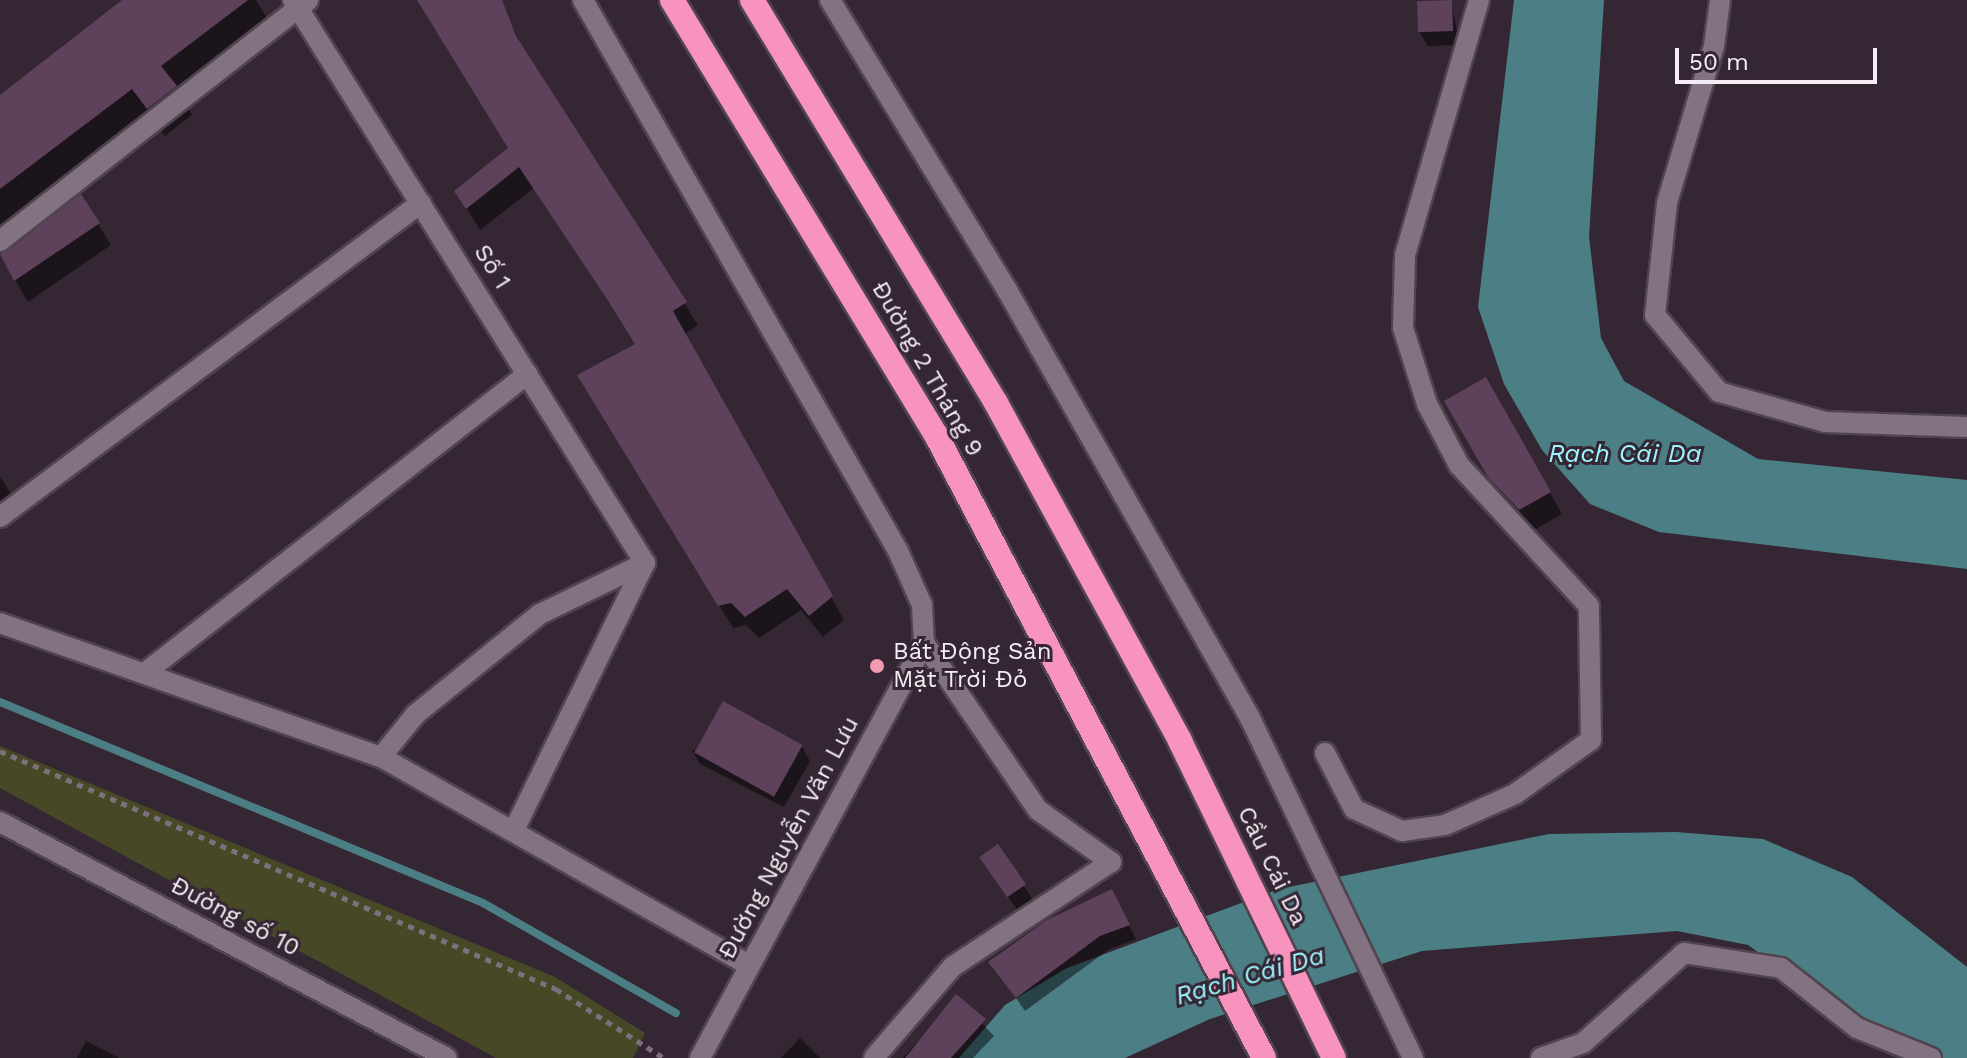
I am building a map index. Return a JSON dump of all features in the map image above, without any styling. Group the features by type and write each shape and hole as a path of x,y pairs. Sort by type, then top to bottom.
{"highway":[{"name":"Đường 2 Tháng 9","path":"672,0 936,435 1120,775 1264,1058"},
{"name":"Đường 2 Tháng 9","path":"752,0 996,403 1180,741"},
{"name":"Cầu Cái Da","path":"1180,741 1334,1058"}],"street":[{"path":"583,0 898,551 922,605 924,643 1038,810 1111,862 953,966 874,1058"},
{"path":"830,0 1007,290 1250,718 1413,1058"},
{"path":"1325,753 1354,809 1402,831 1445,825 1515,794 1591,740 1589,606 1459,465 1427,404 1403,328 1405,255 1479,0"},
{"path":"1720,0 1714,46 1667,203 1655,315 1719,392 1825,422 1967,427"},
{"path":"0,241 300,2"},
{"name":"Số 1","path":"300,2 645,563"},
{"path":"0,517 421,203"},
{"path":"146,672 528,374"},
{"path":"381,757 416,714 540,614 645,563"},
{"path":"515,828 645,563"},
{"path":"0,623 381,757 515,828 749,965"},
{"name":"Đường Nguyễn Văn Lưu","path":"700,1058 924,643"},
{"name":"Đường số 10","path":"0,822 447,1058"},
{"path":"1541,1058 1583,1043 1684,953 1781,968 1857,1028 1931,1058"}],"path":[{"path":"0,751 556,989 664,1058"}],"green space":[{"path":"0,746 555,977 645,1033 633,1058 496,1058 0,788"}],"water":[{"name":"Rạch Cái Da","path":"1514,0 1604,0 1589,237 1601,338 1624,381 1758,459 1967,480 1967,569 1659,532 1590,504 1542,450 1504,384 1478,307"},
{"name":"Rạch Cái Da","path":"1676,832 1763,839 1852,877 1967,967 1967,1058 1906,1058 1748,945 1677,931 1422,951 1210,1019 1125,1058 959,1058 1005,1005 1067,968 1279,889 1549,834"}],"building":[{"path":"122,0 248,0 161,66 177,86 147,109 132,89 0,189 0,95"},
{"path":"417,0 502,0 516,36 687,302 673,311 833,596 809,616 787,589 745,617 731,603 718,606 577,375 635,344 608,301 519,167 466,209 454,191 508,148"},
{"path":"1452,0 1453,31 1418,32 1417,1"},
{"path":"81,194 100,223 14,281 0,254"},
{"path":"1486,377 1551,492 1519,510 1488,477 1444,401"},
{"path":"723,701 803,745 774,797 694,753"},
{"path":"998,844 1026,884 1007,897 979,857"},
{"path":"1112,889 1130,925 1100,936 1016,998 988,962 1047,920"},
{"path":"956,994 986,1019 951,1058 905,1058"}],"waterway":[{"path":"0,702 483,903 676,1013"}],"place":[{"name":"Bất Động Sản Mặt Trời Đỏ","path":"877,666"}]}
